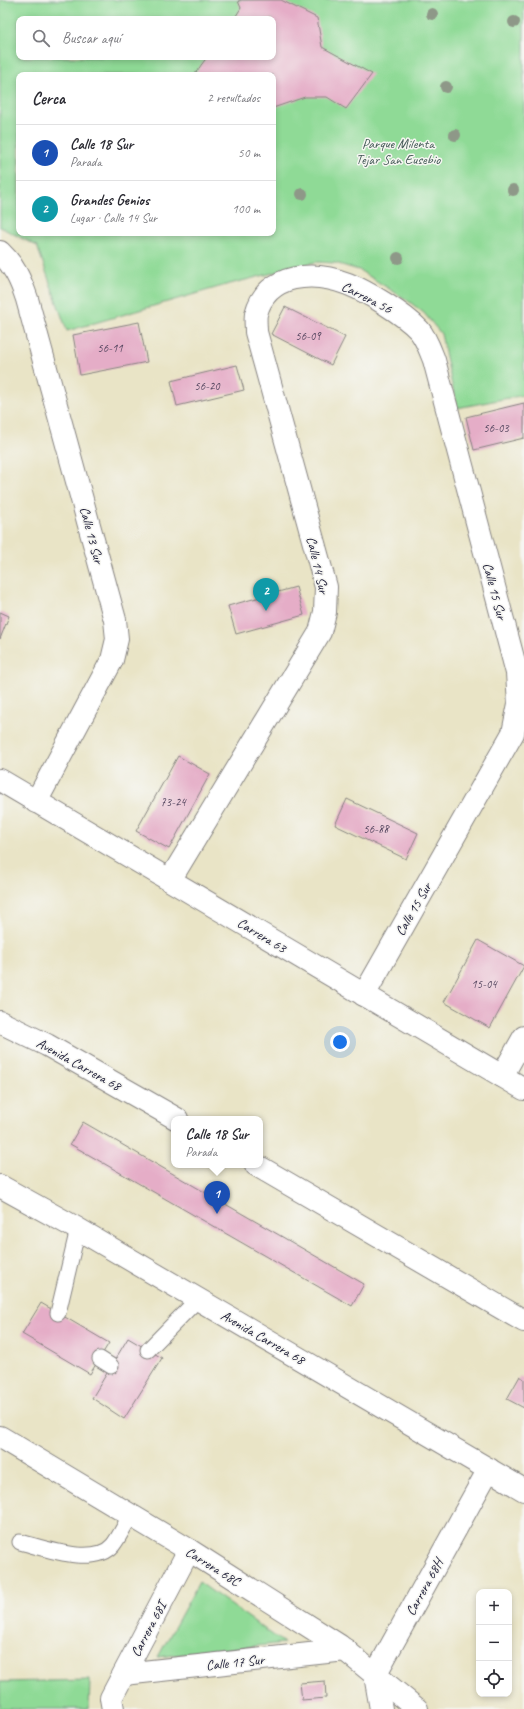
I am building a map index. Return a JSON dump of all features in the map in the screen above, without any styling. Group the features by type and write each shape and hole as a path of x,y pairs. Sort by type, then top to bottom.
{"street":[{"name":"Calle 13 Sur","path":"4,255 20,278 27,299 115,620 117,639 112,660 36,802"},
{"name":"Carrera 56","path":"269,290 287,279 318,277 347,284 377,299 404,317 419,330 429,346"},
{"name":"Calle 14 Sur","path":"170,880 320,632 325,612 326,587 256,332 256,315 261,301 269,290"},
{"name":"Calle 15 Sur","path":"364,995 513,732 519,704 517,673 429,346"},
{"name":"Carrera 63","path":"0,780 524,1089"},
{"name":"Avenida Carrera 68","path":"0,1022 47,1045 172,1116"},
{"path":"502,1076 524,1037"},
{"path":"261,1168 524,1321"},
{"name":"Avenida Carrera 68","path":"0,1186 78,1228 524,1490"},
{"name":"Carrera 68C","path":"0,1437 190,1550 346,1650 416,1709"},
{"name":"Carrera 68H","path":"375,1675 489,1469"},
{"name":"Carrera 68I","path":"113,1709 111,1698 190,1550"},
{"name":"Calle 17 Sur","path":"124,1674 346,1650"},
{"path":"375,1675 381,1709"}],"lane":[{"path":"58,1313 78,1228"},
{"path":"148,1350 198,1299"},
{"path":"20,1542 60,1552 89,1556 103,1552 113,1545 131,1515"}],"green space":[{"name":"Parque Milenta Tejar San Eusebio","path":"0,0 524,0 524,395 457,408 441,334 424,313 407,300 359,270 335,263 316,262 226,285 67,331 37,246 18,236 276,236 276,72 16,72 16,235 0,227"},
{"path":"199,1582 284,1643 158,1657"},
{"path":"90,1680 89,1709 0,1709 0,1682"}],"building":[{"path":"281,0 317,18 322,47 372,74 346,109 327,97 305,97 276,107 276,72 196,72 205,60 276,60 276,16 236,16 241,8 238,1"},
{"path":"285,307 345,337 331,365 271,334"},
{"path":"139,322 147,362 80,375 73,335"},
{"path":"237,365 244,390 177,406 171,381"},
{"path":"524,403 524,438 474,450 466,417"},
{"path":"296,587 304,615 236,634 228,606"},
{"path":"0,612 9,616 0,639"},
{"path":"178,756 210,774 169,849 136,831"},
{"path":"347,799 418,833 406,859 335,825"},
{"path":"478,940 524,966 490,1028 444,1002"},
{"path":"83,1122 364,1284 352,1306 70,1144"},
{"path":"41,1303 109,1343 90,1374 22,1334"},
{"path":"128,1338 162,1358 124,1419 92,1398"},
{"path":"520,1376 524,1379 524,1408 507,1399"},
{"path":"325,1681 326,1698 302,1700 300,1683"}],"place":[{"name":"Grandes Genios","path":"266,611"},
{"name":"Calle 18 Sur","path":"217,1214"}]}
